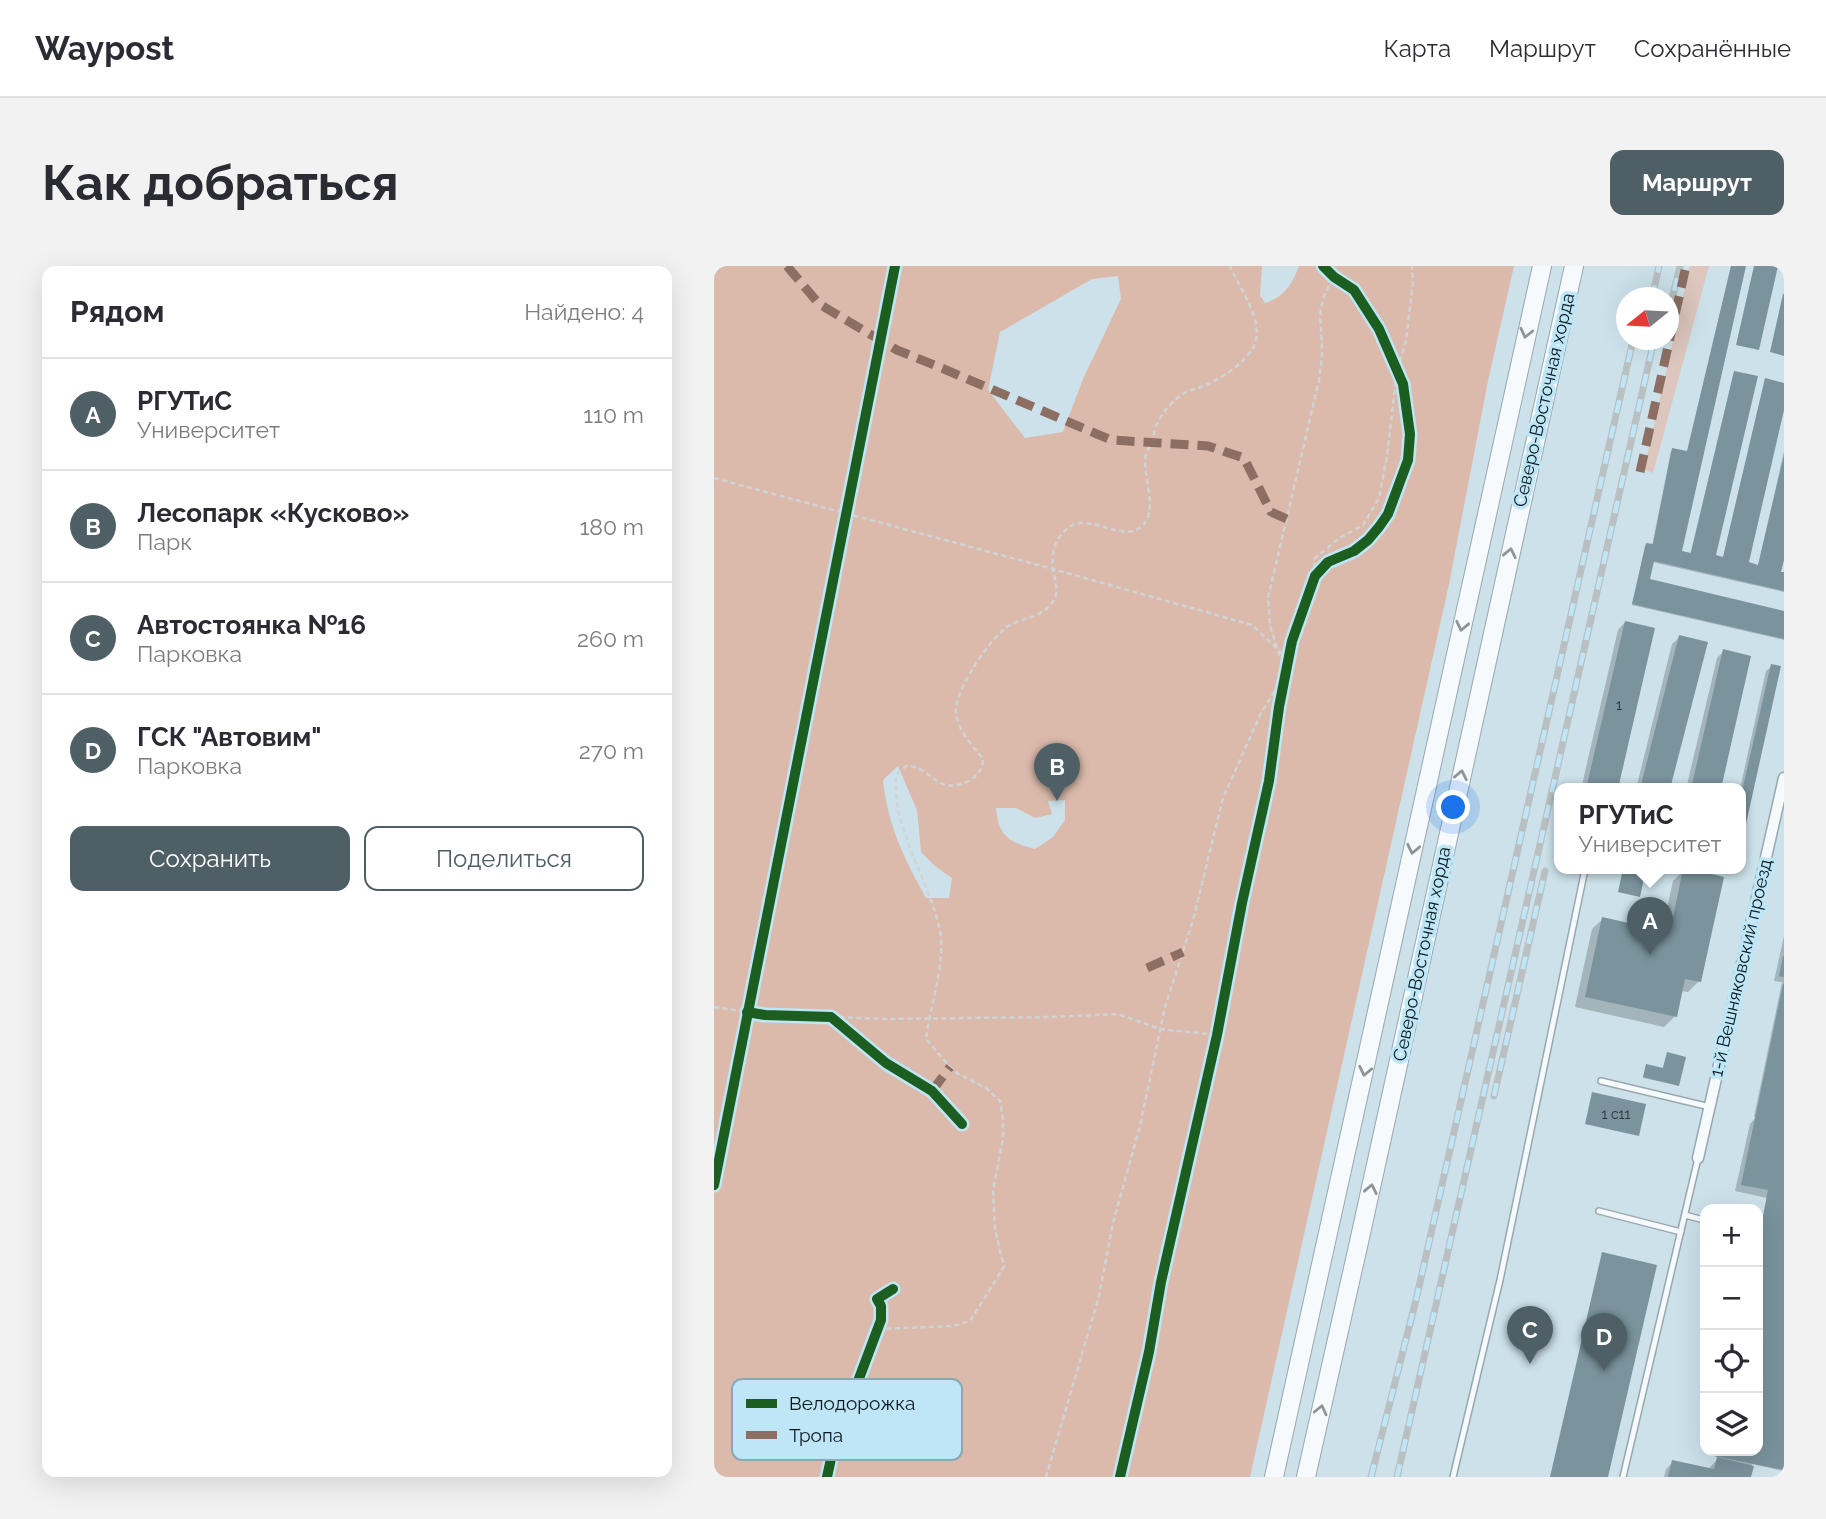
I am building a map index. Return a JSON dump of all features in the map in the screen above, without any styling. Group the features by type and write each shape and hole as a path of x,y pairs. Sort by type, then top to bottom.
{"main road":[{"name":"Северо-Восточная хорда","path":"1274,1477 1542,266"},
{"name":"Северо-Восточная хорда","path":"1306,1477 1574,266"}],"street":[{"name":"1-й Вешняковский проезд","path":"1698,1158 1784,778"}],"lane":[{"path":"1453,1477 1500,1280 1584,874"},
{"path":"1601,1081 1710,1107"},
{"path":"1623,1477 1698,1158"},
{"path":"1600,1211 1681,1232"},
{"path":"1685,1215 1700,1219"}],"path":[{"path":"874,1341 880,1324 954,1326 970,1321 1004,1267 995,1230 993,1189 1003,1139 1000,1101 986,1088 957,1073 926,1039 942,952 940,933 902,827 895,791 896,775 906,766 915,766 945,785 962,784 974,778 983,767 984,759 964,734 956,713 961,691 970,672 996,637 1009,626 1041,613 1052,603 1057,590 1053,569 1054,548 1060,534 1072,525 1082,522 1112,530 1136,530 1145,524 1150,507 1146,454 1157,423 1172,403 1186,392 1203,387 1225,375 1248,355 1256,340 1255,321 1230,266"},
{"path":"1315,576 1314,559 1338,539 1363,525 1379,498 1397,370 1406,341 1413,282 1412,266"},
{"path":"1046,1477 1099,1296 1113,1223 1140,1126 1165,1007 1193,920 1223,798 1261,713 1279,684 1282,663 1270,626 1268,598 1319,380 1322,352 1320,316 1324,293 1336,278"},
{"path":"1388,349 1403,384 1405,396"},
{"path":"714,478 1252,625 1278,649 1289,655 1279,707"},
{"path":"844,528 849,501"},
{"path":"1310,589 1315,576 1328,562"},
{"path":"745,1026 752,1013 750,999"},
{"path":"714,1007 752,1013"},
{"path":"818,1017 928,1019 1118,1014 1160,1029 1217,1035"},
{"path":"831,1017 849,1033"},
{"path":"1214,1049 1219,1023"}],"shaded area":[{"path":"714,266 1262,266 1260,295 1265,303 1286,289 1299,266 1514,266 1488,381 1449,584 1250,1477 714,1477","holes":["1118,276 1121,299 1083,379 1063,432 1025,438 988,390 1000,332 1092,279","898,766 917,810 921,852 952,878 949,898 926,898 898,841 885,797 883,780","1065,800 1065,820 1053,837 1035,849 1012,841 999,825 996,808 1016,808 1035,818 1052,814 1048,801"]},
{"path":"1690,266 1709,266 1653,473 1644,469 1671,350 1679,350 1679,315"}],"building":[{"path":"1731,266 1746,266 1682,551 1691,553 1734,371 1758,376 1716,555 1723,557 1765,378 1784,383 1784,410 1749,562 1758,565 1784,455 1784,560 1781,572 1784,572 1784,591 1654,561 1650,579 1784,611 1784,639 1632,604 1646,543 1653,544 1672,448 1687,451"},
{"path":"1754,266 1778,266 1759,350 1736,345"},
{"path":"1784,294 1784,356 1770,352"},
{"path":"1625,621 1655,628 1619,783 1587,783"},
{"path":"1679,635 1708,642 1672,783 1642,783"},
{"path":"1723,649 1751,656 1722,783 1692,783"},
{"path":"1771,664 1781,666 1746,824 1744,783"},
{"path":"1622,874 1645,874 1640,897 1618,892"},
{"path":"1682,874 1712,874 1724,877 1701,982 1685,979 1677,1017 1585,997 1602,917 1670,932"},
{"path":"1784,956 1784,977 1779,976"},
{"path":"1784,984 1784,1470 1714,1456 1763,1456 1763,1216 1768,1190 1741,1185"},
{"path":"1667,1052 1686,1057 1679,1086 1643,1077 1646,1064 1663,1068"},
{"path":"1592,1092 1646,1104 1639,1136 1585,1124"},
{"path":"1602,1252 1657,1265 1608,1477 1550,1477"},
{"path":"1717,1457 1754,1466 1751,1477 1668,1477 1672,1460 1714,1469"}],"railway":[{"path":"1654,287 1659,266"},
{"path":"1675,287 1680,266"},
{"path":"1371,1477 1416,1300 1631,350"},
{"path":"1397,1477 1652,350"},
{"path":"1494,1096 1545,871"}],"marked path":[{"path":"787,266 819,304 897,350 1111,440 1208,446 1244,458 1271,512 1287,519"},
{"path":"1640,472 1686,266"},
{"path":"1147,968 1183,952"},
{"path":"932,1091 950,1067"}],"cycle path":[{"path":"714,1185 895,266"},
{"path":"1120,1477 1217,1035 1269,781 1279,707 1292,641 1315,576 1328,562 1354,551 1379,527 1388,514 1408,460 1410,434 1403,384 1379,329 1354,290 1323,266"},
{"path":"747,1012 831,1017 886,1063 932,1091 962,1124"},
{"path":"859,1379 881,1320 881,1306 877,1299 893,1289"},
{"path":"827,1477 831,1460"}],"place":[{"name":"Лесопарк «Кусково»","path":"1057,801"},
{"name":"РГУТиС","path":"1650,955"},
{"name":"Автостоянка №16","path":"1530,1364"},
{"name":"ГСК \"Автовим\"","path":"1604,1371"}]}
